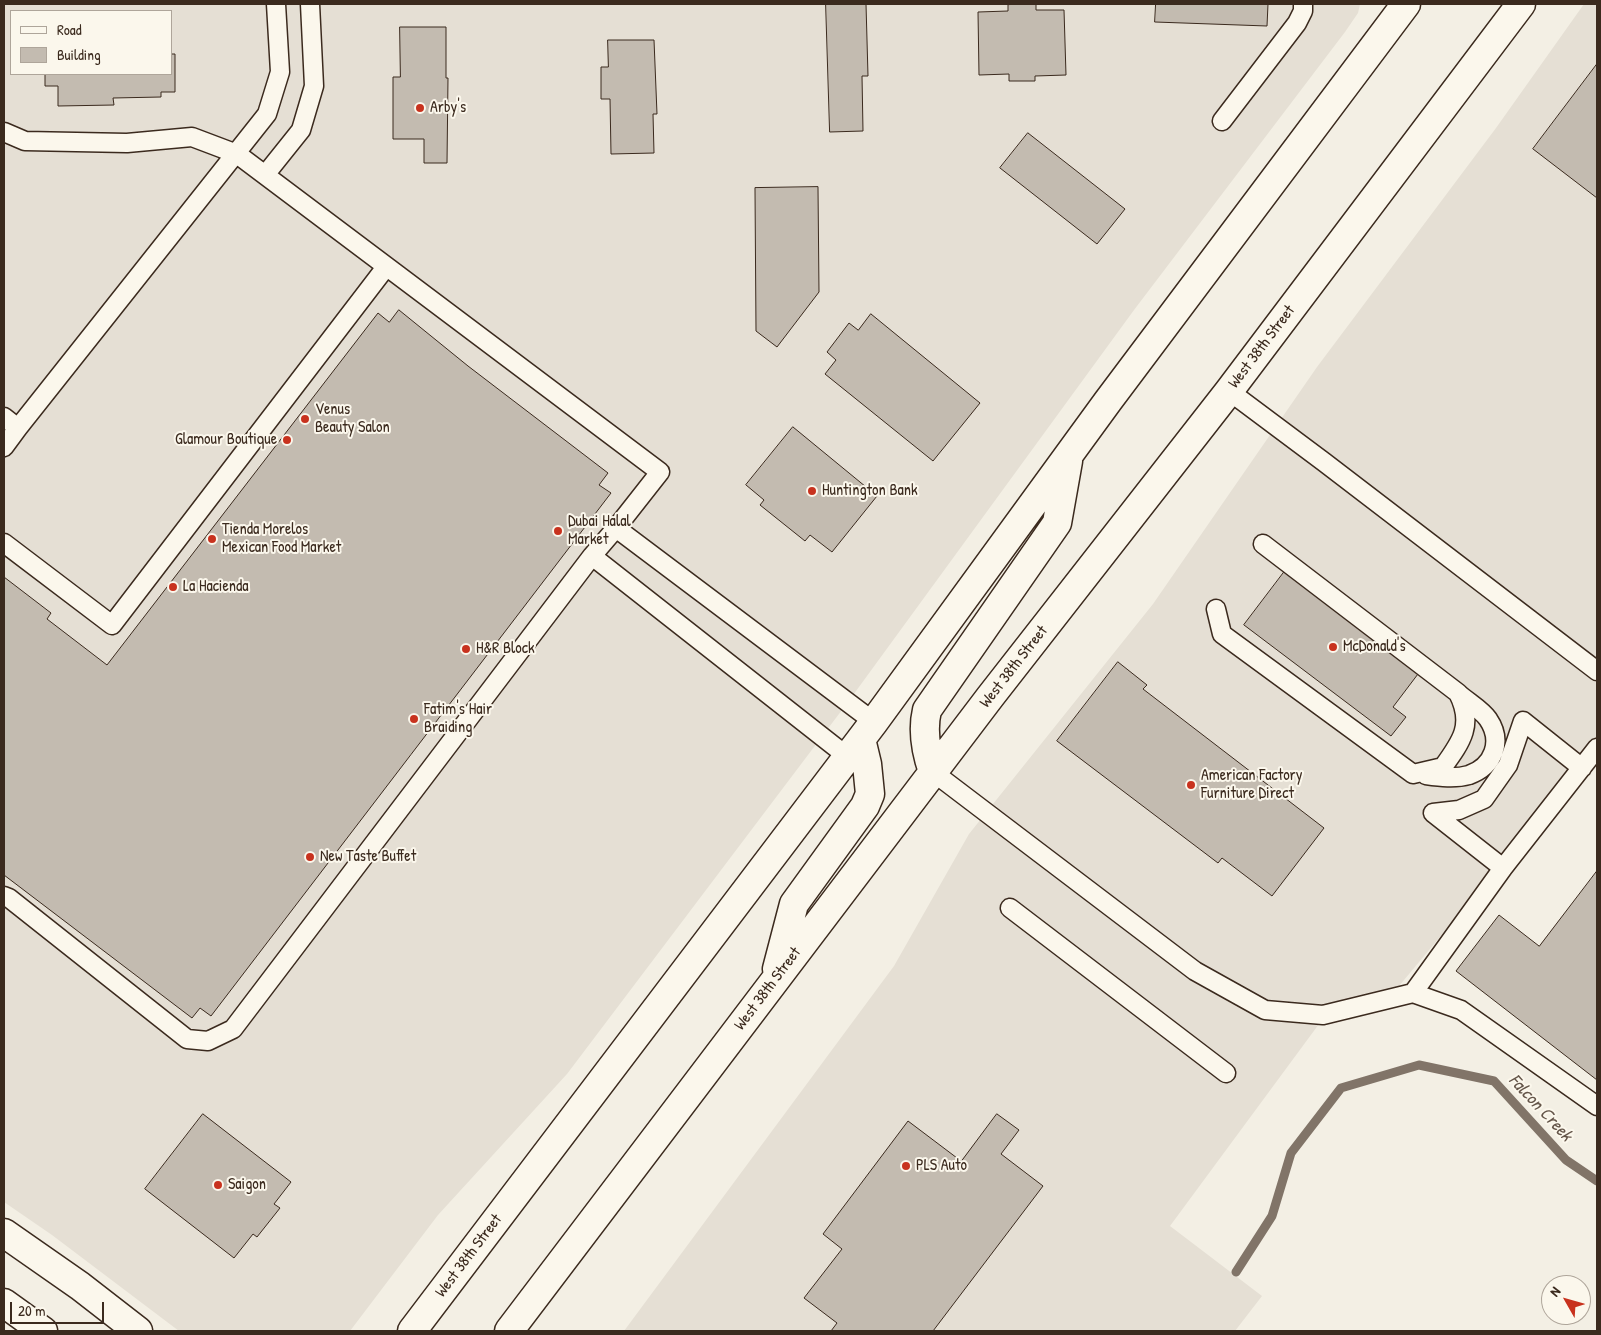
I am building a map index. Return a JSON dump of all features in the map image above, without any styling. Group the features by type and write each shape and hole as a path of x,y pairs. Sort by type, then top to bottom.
{"main road":[{"name":"West 38th Street","path":"509,1331 990,697 1229,391 1521,4"},
{"name":"West 38th Street","path":"412,1331 861,739 1396,10"},
{"path":"934,772 926,748 924,721 927,710 1057,523 1069,454"},
{"path":"774,980 794,904 865,806 870,794 867,764 861,739"},
{"path":"4,1233 80,1286 138,1331"},
{"path":"4,1303 43,1331"}],"lane":[{"path":"4,447 11,423 237,154 267,114 280,72 276,4"},
{"path":"265,175 301,130 314,86 310,4"},
{"path":"1222,121 1297,23 1303,4"},
{"path":"4,132 25,141 127,143 192,137 237,154 660,472 592,556 233,1029 208,1041 187,1039 9,898 4,896"},
{"path":"4,543 112,625 386,266"},
{"path":"1229,391 1597,671"},
{"path":"616,528 861,739"},
{"path":"1216,609 1222,634 1414,774 1447,778 1469,775 1486,765 1495,750 1496,733 1488,718 1264,544"},
{"path":"592,556 861,739"},
{"path":"1414,774 1443,767 1460,744 1466,725 1465,706 1458,693"},
{"path":"1503,868 1433,813 1459,810 1484,799 1508,765 1523,722 1582,768"},
{"path":"1413,993 1503,868 1597,748"},
{"path":"934,772 1195,971 1265,1010 1323,1015 1413,993 1461,1010 1597,1106"},
{"path":"1010,908 1226,1072"}],"shaded area":[{"path":"4,4 1360,4 1358,13 1345,32 1134,310 848,702 567,1074 438,1215 350,1331 179,1331 52,1235 4,1202"},
{"path":"1584,4 1597,4 1597,749 1399,986 1333,1005 1170,1226 1262,1296 1235,1331 624,1331 894,966 969,834 1153,604 1317,367 1496,128"}],"building":[{"path":"826,4 866,4 868,76 862,76 863,131 830,132"},
{"path":"1036,4 1036,10 1064,10 1066,75 1035,76 1035,81 1009,81 1009,74 979,75 978,12 1008,11 1008,5"},
{"path":"1156,4 1268,4 1267,26 1155,22"},
{"name":"Arby's","path":"400,27 446,27 446,78 448,78 447,163 424,163 424,139 393,139 393,77 400,77"},
{"path":"608,40 654,40 657,114 653,114 654,153 611,154 610,99 601,99 601,67 608,67"},
{"path":"172,54 175,54 175,92 161,92 161,97 113,98 114,105 58,106 58,86 45,86 45,75 172,75"},
{"path":"1597,64 1597,198 1533,149"},
{"path":"1028,133 1125,209 1097,244 1000,168"},
{"path":"818,187 819,292 777,347 756,331 755,188"},
{"path":"399,310 468,366 608,473 599,485 611,493 211,1016 200,1008 192,1018 4,875 4,577 51,613 47,619 107,665 378,313 389,322"},
{"path":"871,314 980,403 933,461 825,374 836,360 827,352 849,323 858,330"},
{"name":"Huntington Bank","path":"793,427 877,496 832,552 810,535 805,541 760,505 764,500 746,485"},
{"name":"McDonald's","path":"1285,571 1421,670 1393,707 1406,717 1391,736 1244,625"},
{"name":"American Factory Furniture Direct","path":"1118,662 1147,685 1143,689 1324,828 1272,896 1222,858 1218,863 1057,741"},
{"path":"1597,871 1597,1080 1456,971 1499,915 1539,946"},
{"name":"Saigon","path":"203,1114 291,1182 274,1204 280,1208 257,1237 253,1234 234,1258 145,1189"},
{"path":"997,1114 1019,1130 1001,1154 1043,1186 933,1331 831,1331 837,1323 804,1298 842,1249 823,1234 908,1121 961,1161"}],"waterway":[{"name":"Falcon Creek","path":"1236,1272 1272,1216 1291,1153 1341,1088 1419,1065 1494,1081 1566,1160 1597,1181"}],"place":[{"name":"Arby's","path":"420,108"},
{"name":"Venus Beauty Salon","path":"305,419"},
{"name":"Glamour Boutique","path":"287,440"},
{"name":"Huntington Bank","path":"812,491"},
{"name":"Dubai Halal Market","path":"558,531"},
{"name":"Tienda Morelos Mexican Food Market","path":"212,539"},
{"name":"La Hacienda","path":"173,587"},
{"name":"McDonald's","path":"1333,647"},
{"name":"H&R Block","path":"466,649"},
{"name":"Fatim's Hair Braiding","path":"414,719"},
{"name":"American Factory Furniture Direct","path":"1191,785"},
{"name":"New Taste Buffet","path":"310,857"},
{"name":"PLS Auto","path":"906,1166"},
{"name":"Saigon","path":"218,1185"}]}
